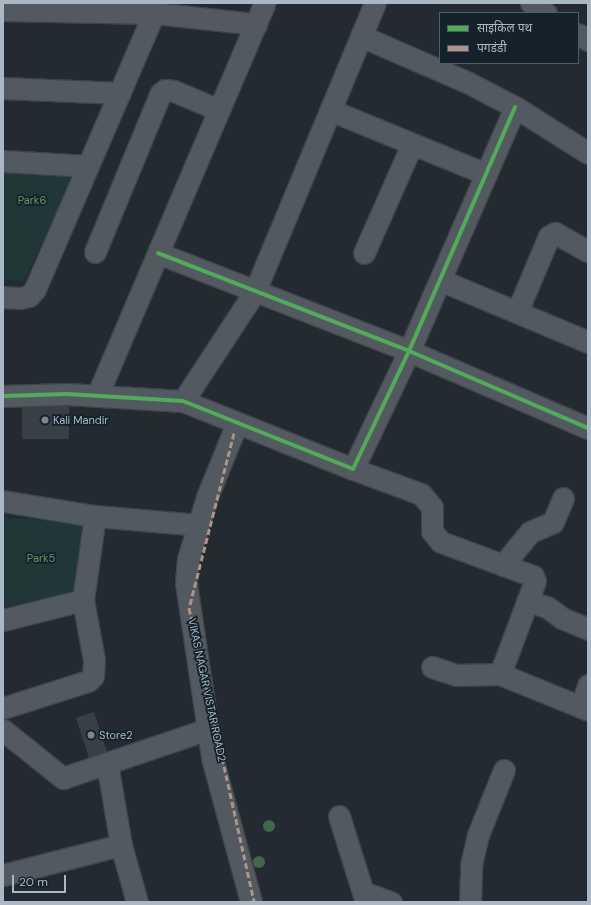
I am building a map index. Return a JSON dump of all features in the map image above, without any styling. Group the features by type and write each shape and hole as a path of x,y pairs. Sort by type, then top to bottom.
{"street":[{"path":"97,396 264,3"},
{"path":"183,401 255,291 375,3"},
{"path":"531,3 544,12"},
{"path":"3,10 154,13 256,24"},
{"path":"3,297 20,298 29,296 35,289 154,13"},
{"path":"579,35 588,40"},
{"path":"361,36 414,56 515,107 588,153"},
{"path":"3,88 120,93"},
{"path":"95,252 160,94 165,90 174,91 219,110"},
{"path":"352,469 409,351 515,107"},
{"path":"330,110 486,174"},
{"path":"364,253 412,144"},
{"path":"3,161 88,166"},
{"path":"517,312 549,236 555,233 588,251"},
{"path":"158,253 586,422"},
{"path":"440,280 588,342"},
{"path":"3,396 97,396 183,401 236,428 421,494 432,507 432,532 441,542 503,565 535,579 500,674"},
{"path":"236,428 207,497 188,559 186,577 189,608 212,758 251,902"},
{"name":"VIKAS NAGAR VISTAR ROAD2","path":"236,428 189,608 254,902"},
{"path":"503,565 530,532 553,522 563,498"},
{"path":"3,502 95,516 199,525"},
{"path":"3,708 88,681 93,676 94,660 83,600 95,516"},
{"path":"3,620 83,600"},
{"path":"527,601 547,607 562,618 588,629"},
{"path":"432,667 456,674 500,674 584,708 588,685"},
{"path":"3,730 63,778 208,729"},
{"path":"107,763 121,845 137,902"},
{"path":"470,902 471,865 478,835 504,770"},
{"path":"338,816 365,897 391,902"},
{"path":"3,875 121,845"}],"green space":[{"name":"Park6","path":"3,169 77,174 23,281 3,280"},
{"name":"Park5","path":"3,518 83,521 76,592 3,607"}],"building":[{"name":"Kali Mandir","path":"22,401 69,401 69,439 22,439"},
{"name":"Store2","path":"94,712 107,753 89,759 76,718"}],"marked path":[{"path":"234,433 189,608 254,902"}],"cycle path":[{"path":"158,253 409,351 515,107"},
{"path":"3,396 67,394 183,401 353,469 409,351 588,428"}],"place":[{"name":"Kali Mandir","path":"45,420"},
{"name":"Store2","path":"91,735"}]}
